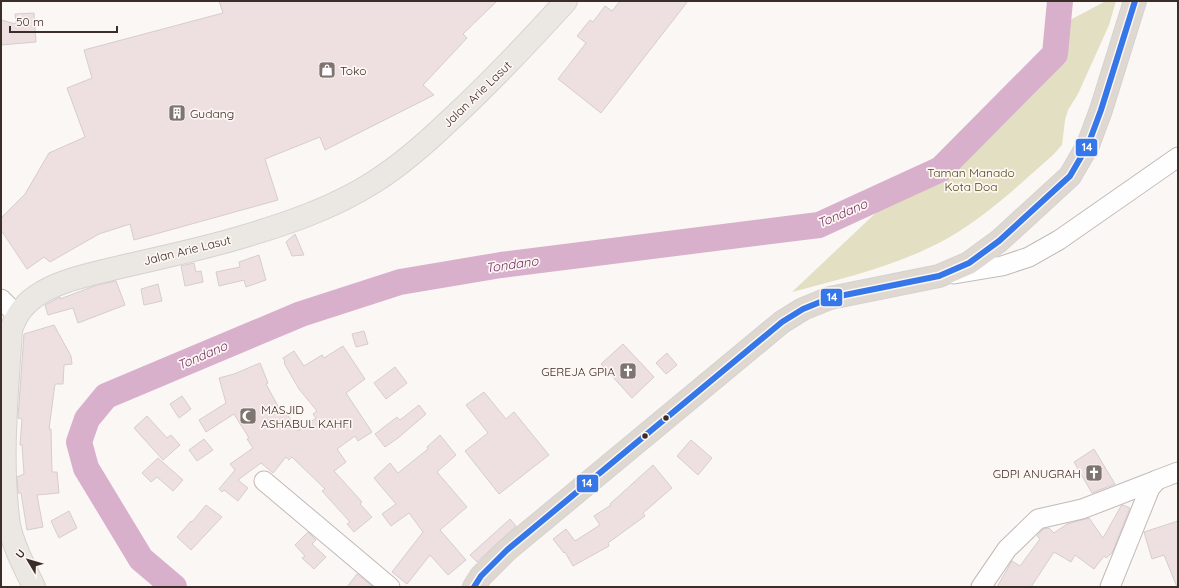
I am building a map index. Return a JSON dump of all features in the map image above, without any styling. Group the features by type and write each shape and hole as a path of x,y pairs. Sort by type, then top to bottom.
{"highway":[{"path":"474,587 481,576 507,550 782,322 803,309 830,298 939,276 969,263 999,241 1070,176 1091,138 1133,2"}],"main road":[{"name":"Jalan Arie Lasut","path":"34,587 10,530 3,499 4,389 11,330 17,315 37,296 54,286 83,276 201,248 278,226 324,208 374,182 405,159 463,108 516,56 566,1"}],"street":[{"path":"939,276 1002,266 1029,257 1059,240 1178,157"},
{"path":"1,299 17,315"},
{"path":"981,587 1007,549 1038,519 1082,509 1178,472"},
{"path":"1110,587 1147,492 1157,480"},
{"path":"264,481 287,502 311,519 366,568 390,587"}],"green space":[{"name":"Taman Manado Kota Doa","path":"1106,1 1116,1 1109,25 1078,94 1068,110 1065,120 1062,145 1053,155 990,210 948,238 911,256 872,270 792,292 882,207 911,188 937,166 950,150 975,138 1017,101 1051,63 1058,42 1070,20"}],"building":[{"path":"219,1 497,1 463,34 467,38 423,85 434,95 325,150 320,137 265,159 278,200 134,240 130,224 99,234 50,262 44,257 27,269 1,230 1,218 25,194 49,153 85,137 67,88 92,78 84,50 223,13"},
{"path":"620,1 688,1 601,113 558,79 586,43 577,36 590,20 593,22 605,6 612,11"},
{"path":"34,13 36,42 1,45 1,20 16,24 15,14"},
{"path":"295,234 304,255 292,256 286,242"},
{"path":"259,255 266,280 246,287 244,280 219,286 216,272 240,267 239,262"},
{"path":"194,263 196,272 201,271 203,282 185,286 181,266"},
{"path":"116,281 125,305 78,323 73,308 48,315 45,305 60,297 60,299 97,285"},
{"path":"158,284 162,301 144,305 141,289"},
{"path":"54,325 71,356 72,364 64,365 63,384 55,384 49,429 51,429 52,472 57,472 59,493 37,495 43,527 27,530 21,493 18,493 17,477 24,474 22,445 20,445 22,419 18,418 24,334"},
{"path":"364,331 368,344 356,347 352,334"},
{"name":"GEREJA GPIA","path":"623,344 654,377 632,398 601,364"},
{"path":"343,346 365,379 346,393 372,432 358,441 355,436 337,449 346,462 334,471 362,502 360,504 372,517 354,532 347,524 350,522 322,491 325,489 292,457 289,460 286,457 273,473 261,463 238,480 248,488 238,501 224,490 222,492 219,489 235,470 230,464 253,448 247,439 249,438 234,414 206,432 199,420 226,403 219,378 234,374 260,363 268,383 266,384 279,408 282,406 298,431 316,418 313,414 317,411 299,389 284,363 283,358 294,351 304,366 322,355 324,358"},
{"path":"667,353 677,365 666,374 656,363"},
{"path":"395,367 407,383 386,399 374,383"},
{"path":"484,392 506,419 514,412 549,455 499,494 465,451 488,433 466,405"},
{"path":"182,396 191,409 179,418 170,404"},
{"path":"419,405 426,414 385,447 375,434 397,417 400,420"},
{"path":"147,416 167,438 171,435 180,445 163,460 134,428"},
{"path":"440,435 456,455 437,472 467,507 440,530 466,560 448,575 430,555 407,584 392,572 423,532 409,513 391,526 382,514 396,504 374,478 390,463 398,473 428,449 427,447"},
{"path":"204,439 213,450 197,461 189,450"},
{"path":"691,440 712,458 698,475 677,456"},
{"name":"GDPI ANUGRAH","path":"1094,449 1115,484 1092,493 1074,462"},
{"path":"158,458 183,480 173,491 157,477 151,482 142,473"},
{"path":"653,465 672,488 643,513 645,516 608,543 609,546 573,566 565,552 564,553 553,539 566,529 575,541 600,525 594,516 611,505 610,504"},
{"path":"206,505 222,517 191,550 177,537"},
{"path":"1123,505 1130,508 1112,553 1106,558 1104,556 1094,569 1075,555 1071,562 1054,552 1031,587 997,587 1012,561 1020,566 1040,539 1037,536 1043,529 1049,528 1054,533 1067,524 1089,518 1103,538"},
{"path":"69,511 77,528 59,538 51,521"},
{"path":"510,519 516,526 477,562 470,555"},
{"path":"1178,521 1177,587 1164,555 1152,559 1144,532"},
{"path":"308,532 316,540 312,544 326,557 314,569 302,558 305,556 295,545"},
{"path":"357,574 362,578 373,587 347,587"}],"waterway":[{"name":"Tondano","path":"174,587 141,559 86,468 79,442 87,419 106,396 301,314 400,282 501,265 819,225 941,169 1055,54 1060,1"}],"transit line":[{"name":"14","path":"474,587 481,576 507,550 782,322 803,309 830,298 939,276 969,263 999,241 1070,176 1088,145 1101,110 1135,1"}],"place":[{"name":"Toko","path":"327,70"},
{"name":"Gudang","path":"177,113"},
{"name":"GEREJA GPIA","path":"628,371"},
{"name":"MASJID ASHABUL KAHFI","path":"248,416"},
{"name":"GDPI ANUGRAH","path":"1094,473"}]}
